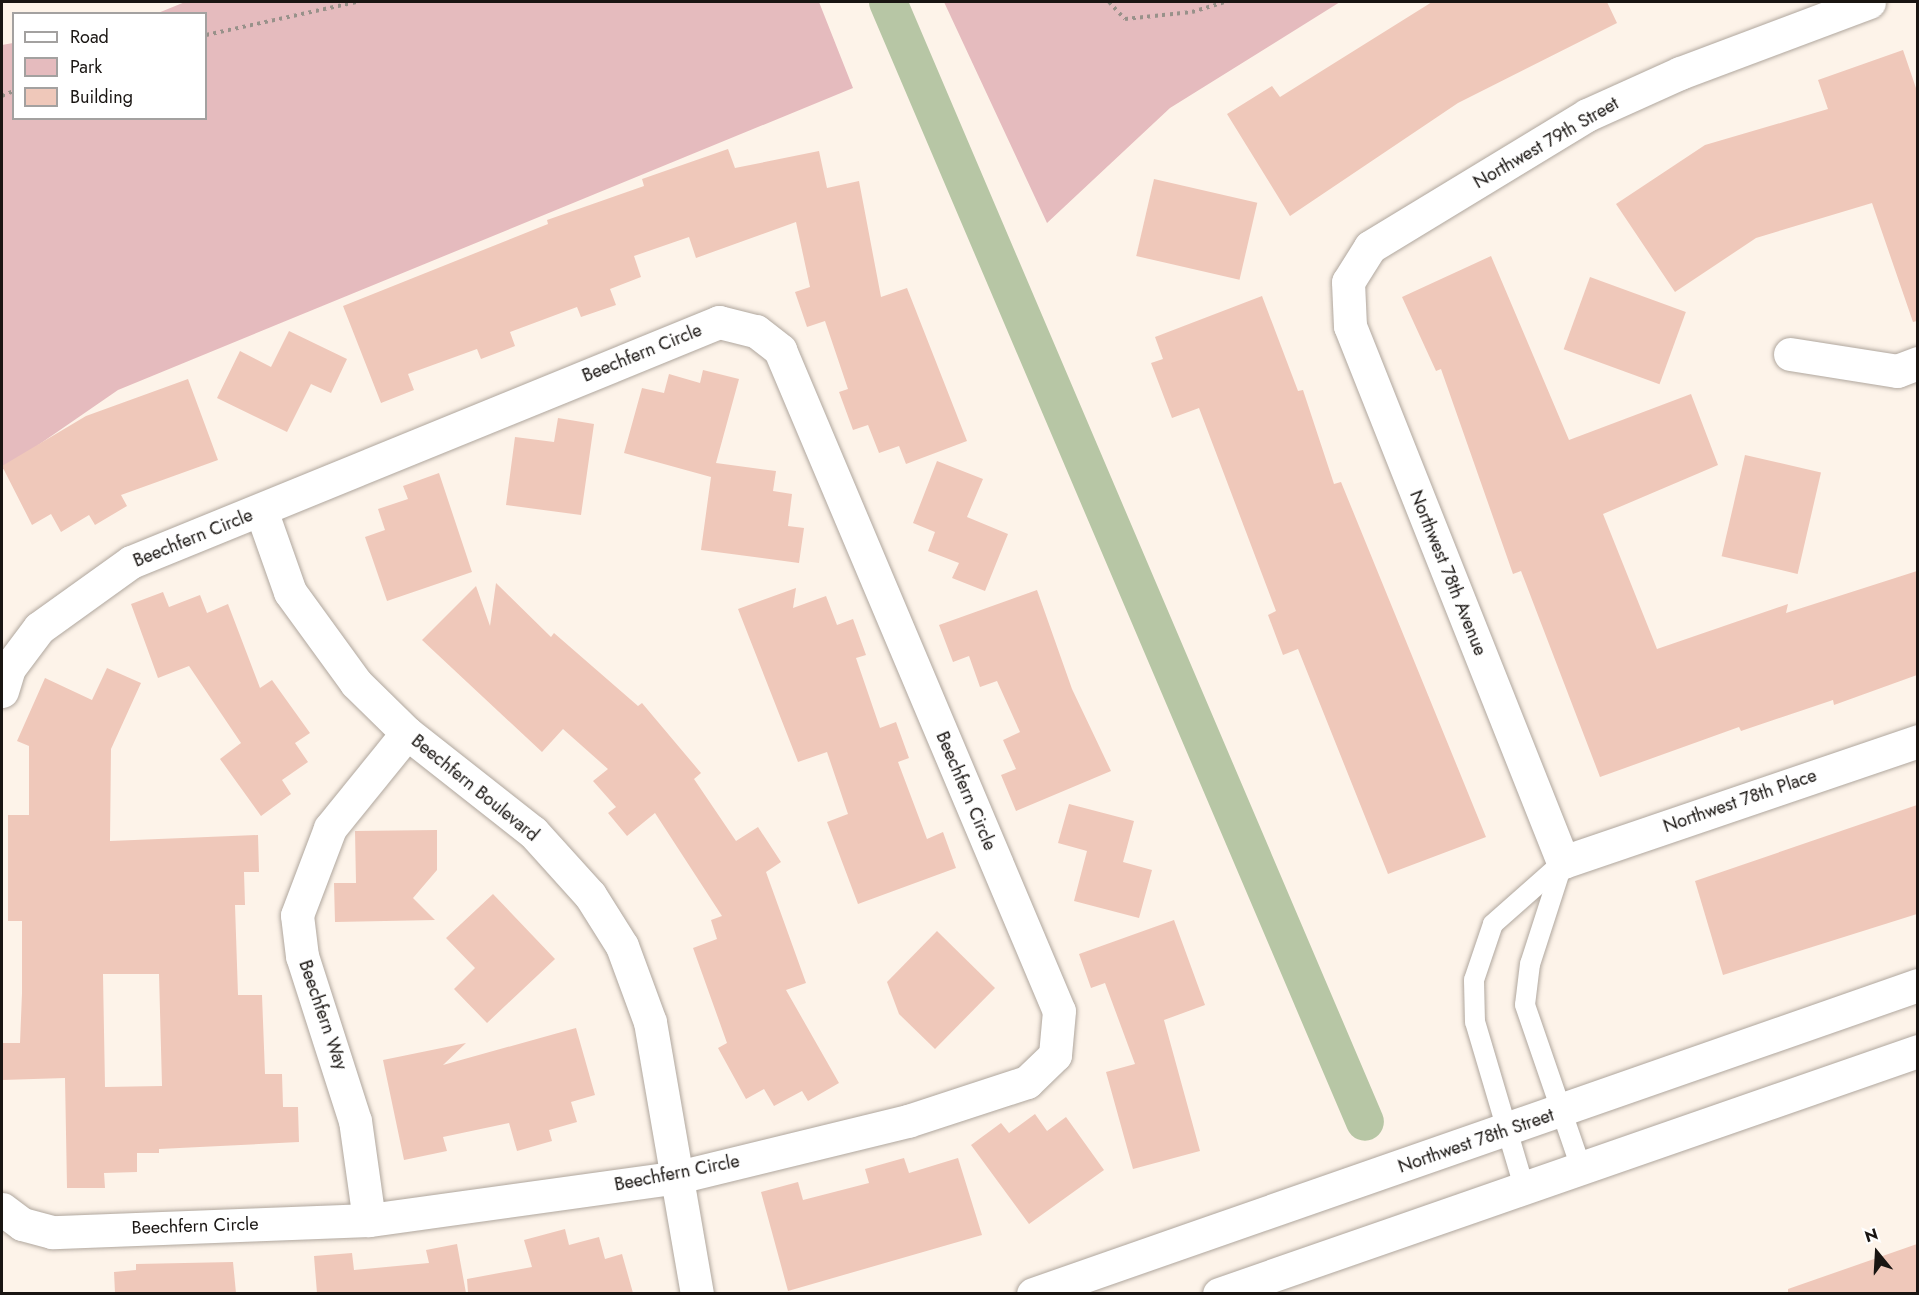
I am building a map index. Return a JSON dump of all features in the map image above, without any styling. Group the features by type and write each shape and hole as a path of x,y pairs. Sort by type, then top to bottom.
{"street":[{"name":"Northwest 79th Street","path":"1348,282 1370,247 1587,116 1869,2"},
{"name":"Northwest 78th Avenue","path":"1348,282 1350,326 1563,862"},
{"name":"Beechfern Circle","path":"2,691 9,668 39,628 131,561 719,322 756,331 780,351 1059,1011 1055,1055 1027,1082 908,1121 679,1177 369,1220 52,1232 22,1224 2,1209"},
{"path":"1790,354 1897,370 1917,363"},
{"name":"Beechfern Boulevard","path":"261,510 290,592 356,683 406,734 533,832 590,896 622,946 650,1022 679,1177 697,1293"},
{"name":"Beechfern Way","path":"369,1220 355,1121 302,956 297,915 330,828 406,734"},
{"name":"Northwest 78th Place","path":"1563,862 1917,741"},
{"name":"Northwest 78th Street","path":"1033,1293 1561,1111 1917,985"},
{"path":"1219,1293 1917,1051"}],"lane":[{"path":"1563,862 1530,964 1525,1005 1581,1167"},
{"path":"1524,1187 1505,1130 1475,1022 1474,980 1492,924 1563,862"}],"path":[{"path":"207,35 356,2"},
{"path":"1109,2 1125,18 1192,12 1224,2"}],"green space":[{"path":"185,2 819,2 853,88 118,390 2,470 2,45 12,43 12,120 207,120 207,12 160,12"},
{"path":"944,2 1340,2 1170,108 1047,223"}],"building":[{"path":"1432,2 1607,2 1617,23 1458,103 1290,216 1227,114 1272,86 1280,97"},
{"path":"1903,50 1917,91 1917,321 1913,322 1872,203 1756,238 1675,292 1616,204 1705,145 1828,109 1818,80"},
{"path":"728,149 735,168 819,151 827,188 859,181 881,297 907,288 967,441 906,464 899,446 879,453 868,425 853,430 839,392 848,389 825,321 807,327 795,292 810,287 796,222 696,258 689,237 634,256 641,277 610,289 616,305 581,317 577,307 510,332 515,346 481,359 477,349 408,374 414,390 381,403 343,306 548,224 547,220 644,186 642,179"},
{"path":"1154,179 1257,203 1240,280 1136,256"},
{"path":"1491,256 1569,440 1691,394 1718,465 1603,514 1657,649 1788,604 1786,613 1917,571 1917,675 1834,705 1833,700 1741,731 1739,727 1600,777 1521,571 1513,574 1441,369 1436,371 1402,297"},
{"path":"1590,277 1686,312 1660,384 1564,349"},
{"path":"1262,296 1298,391 1303,390 1334,484 1341,482 1486,837 1388,874 1298,649 1283,655 1268,615 1276,611 1199,408 1172,418 1151,363 1163,359 1155,337"},
{"path":"289,331 347,359 331,393 311,384 287,432 217,398 240,351 271,367"},
{"path":"703,370 739,379 716,463 776,471 773,491 792,494 788,526 804,528 799,563 701,550 711,477 624,453 642,388 664,393 669,374 700,383"},
{"path":"188,379 218,460 121,495 127,506 95,525 89,515 61,532 51,514 32,525 2,466 86,416"},
{"path":"558,418 594,424 581,515 506,505 515,437 554,442"},
{"path":"1745,455 1821,473 1798,574 1722,556"},
{"path":"937,461 983,479 967,517 1008,534 985,591 952,578 959,563 928,551 935,532 913,523"},
{"path":"439,473 472,572 387,601 365,537 385,530 378,509 408,499 403,486"},
{"path":"496,583 551,637 554,633 638,706 642,703 701,773 694,779 736,841 758,827 781,862 766,872 806,983 786,990 839,1083 808,1101 802,1091 774,1106 764,1089 746,1099 718,1048 727,1043 693,948 717,939 711,920 722,916 655,813 627,836 608,813 616,807 593,781 608,769 563,729 542,752 422,640 476,586 490,626"},
{"path":"796,588 793,608 826,596 837,625 853,619 866,655 856,658 880,728 896,722 909,758 898,762 927,839 943,832 956,868 858,904 827,822 848,814 827,752 798,762 738,609"},
{"path":"1037,590 1072,689 1111,771 1016,811 1001,775 1016,769 1003,740 1020,732 997,681 980,687 969,656 953,662 939,625"},
{"path":"163,592 169,607 200,595 207,613 228,604 260,688 272,680 310,733 295,743 308,762 282,780 291,794 261,816 220,759 241,743 189,666 158,678 131,604"},
{"path":"107,668 141,683 111,749 110,841 258,835 259,872 244,872 245,905 235,905 238,995 262,995 265,1074 282,1074 283,1107 298,1107 299,1142 159,1149 159,1153 137,1153 137,1172 104,1173 105,1188 67,1188 65,1078 2,1080 2,1043 20,1043 22,993 22,921 8,921 8,815 29,815 29,746 17,741 45,678 92,700","holes":["103,974 159,974 162,1086 105,1087"]},
{"path":"1069,804 1134,821 1123,862 1152,870 1139,918 1074,901 1087,851 1058,843"},
{"path":"1917,805 1917,914 1723,975 1695,881"},
{"path":"437,830 437,870 413,898 435,920 335,922 334,883 356,883 355,831"},
{"path":"493,894 555,959 487,1023 454,989 475,968 446,938"},
{"path":"1174,920 1205,1005 1164,1020 1200,1151 1133,1169 1106,1072 1135,1064 1105,983 1091,988 1079,954"},
{"path":"937,931 995,988 935,1049 899,1014 887,982"},
{"path":"576,1028 595,1095 571,1102 577,1122 549,1130 552,1141 517,1151 509,1123 443,1137 447,1151 404,1160 383,1060 466,1043 443,1065"},
{"path":"1035,1114 1047,1131 1066,1117 1104,1170 1029,1224 971,1145 1001,1123 1009,1133"},
{"path":"904,1158 909,1173 958,1158 982,1235 788,1291 761,1192 798,1182 803,1200 869,1183 865,1169"},
{"path":"565,1229 569,1245 599,1237 605,1259 622,1254 633,1293 468,1293 467,1279 532,1267 524,1240"},
{"path":"457,1244 466,1293 317,1293 314,1256 352,1253 354,1270 429,1263 426,1250"},
{"path":"1917,1244 1917,1293 1788,1293 1788,1289"},
{"path":"233,1262 236,1293 115,1293 114,1272 136,1270 136,1264"}],"waterway":[{"path":"888,2 1365,1122"}]}
